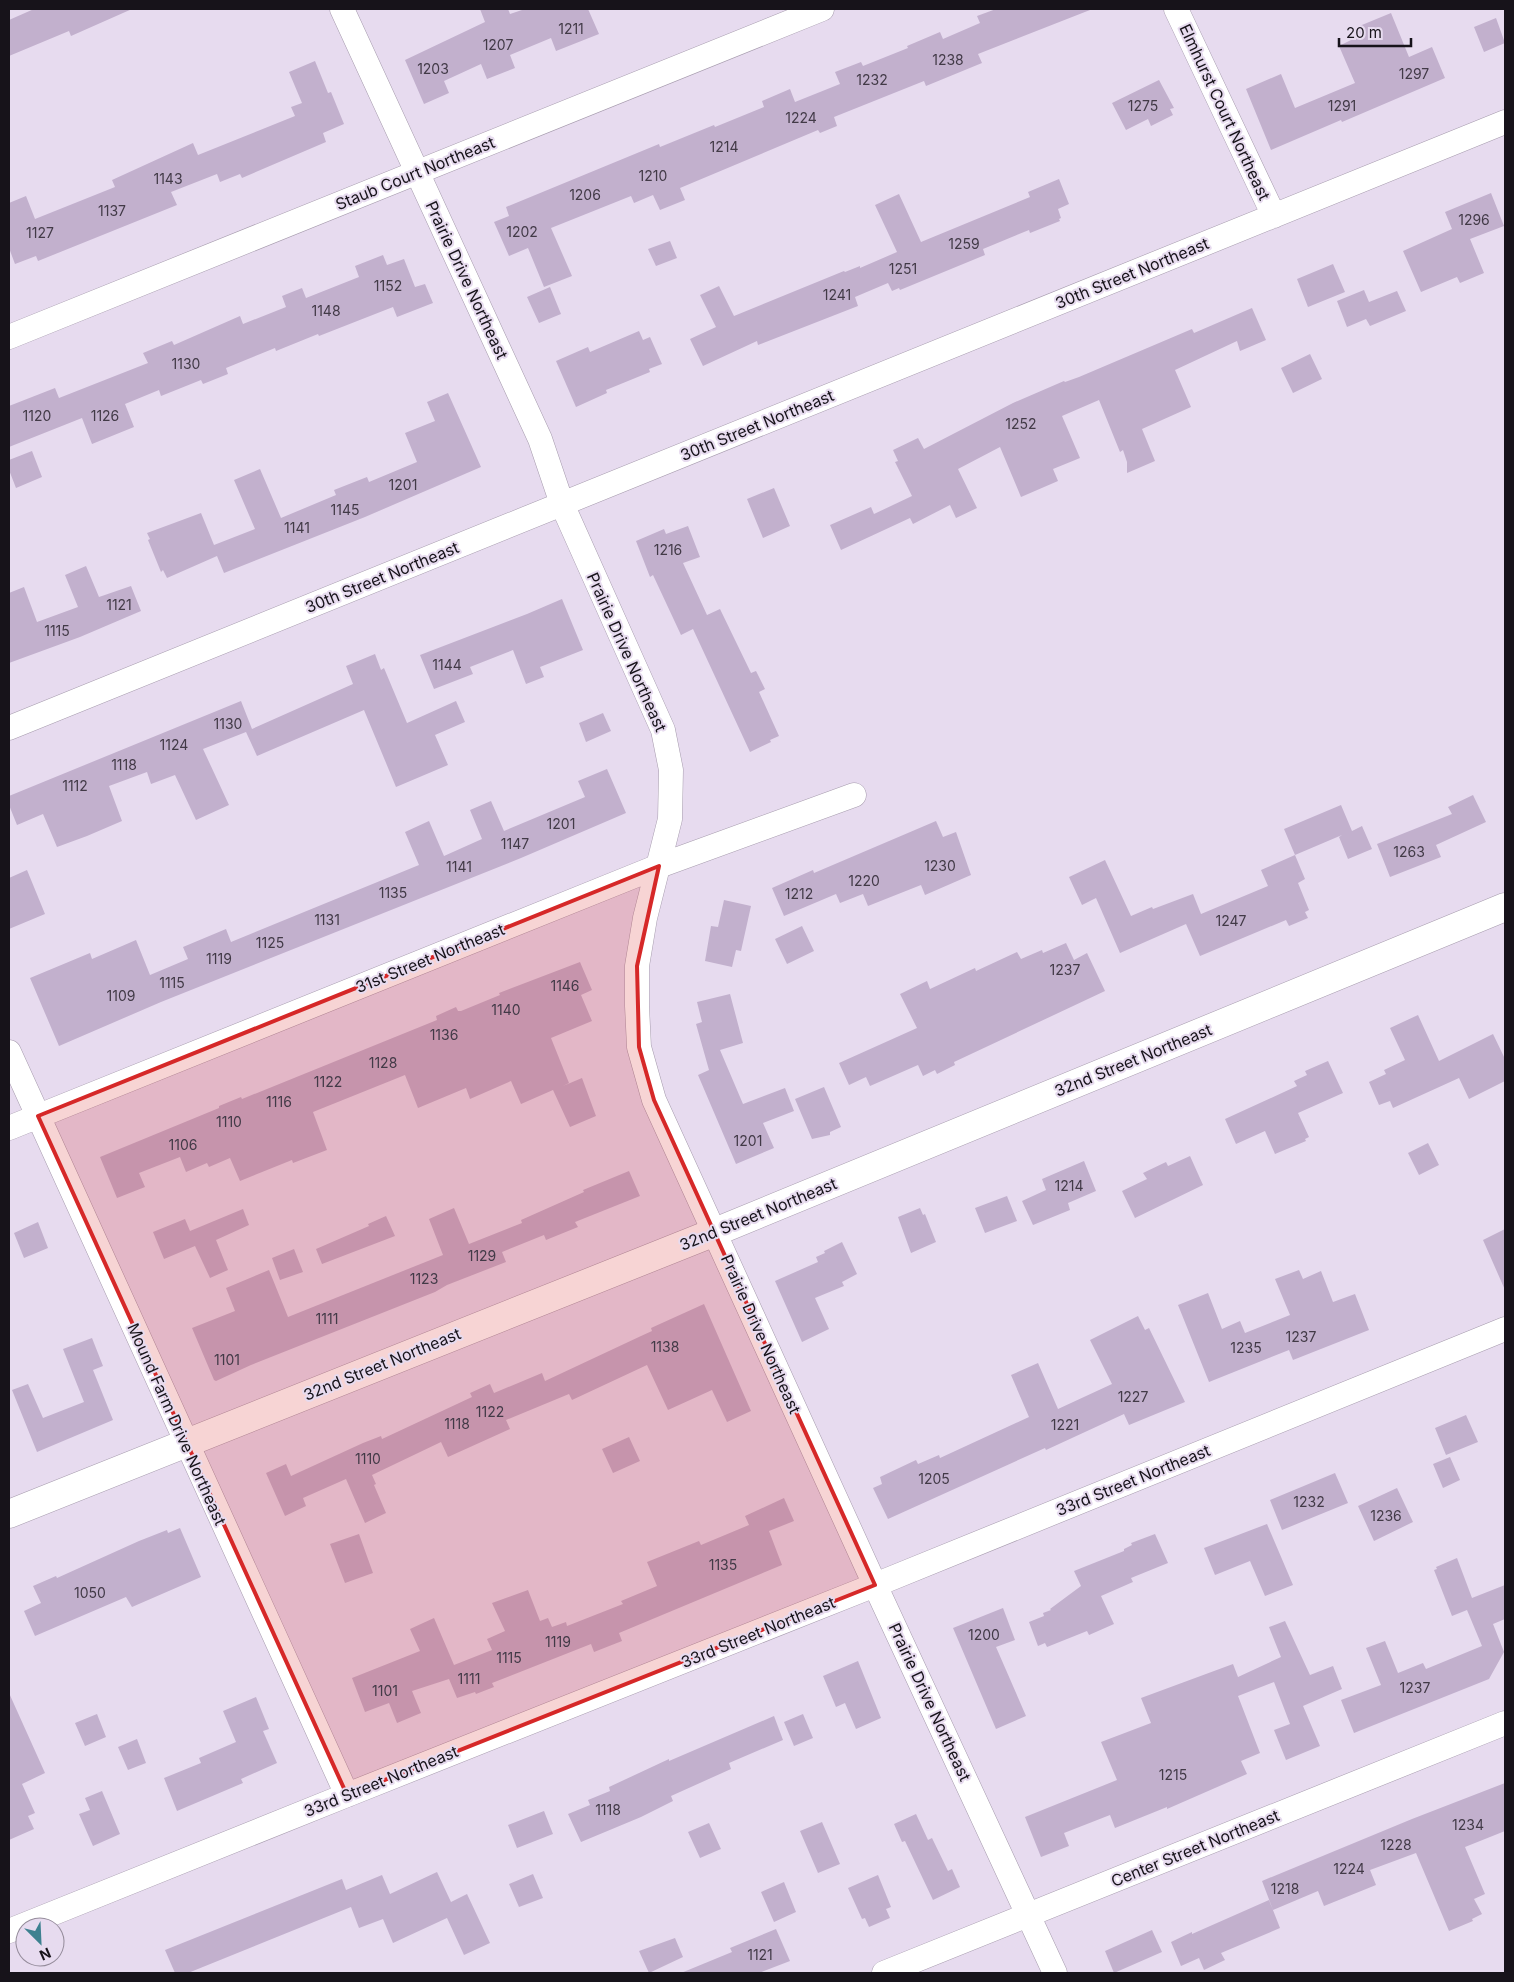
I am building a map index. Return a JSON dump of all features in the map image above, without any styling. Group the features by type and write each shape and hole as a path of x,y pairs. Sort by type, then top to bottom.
{"main road":[{"name":"32nd Street Northeast","path":"9,1514 185,1442 715,1232 1505,907"}],"street":[{"name":"Prairie Drive Northeast","path":"342,9 540,439 562,504 663,730 671,770 670,819 645,918 637,966 639,1047 654,1100 875,1585 1030,1915 1055,1973"},
{"name":"Staub Court Northeast","path":"9,337 822,9"},
{"name":"Elmhurst Court Northeast","path":"1176,9 1274,216"},
{"name":"30th Street Northeast","path":"9,728 1505,122"},
{"name":"31st Street Northeast","path":"9,1128 659,866 854,795"},
{"name":"Mound Farm Drive Northeast","path":"9,1052 346,1794"},
{"name":"33rd Street Northeast","path":"9,1931 346,1794 875,1585 1505,1329"},
{"name":"Center Street Northeast","path":"884,1973 1505,1723"}],"highlighted area":[{"path":"659,866 637,966 639,1047 654,1100 875,1585 347,1795 38,1116"}],"building":[{"path":"34,9 132,9 71,36 69,31 9,56 9,20"},
{"path":"480,9 508,9 510,14 525,9 588,9 599,34 556,51 551,38 510,55 515,68 487,79 481,64 444,81 449,93 424,104 405,60 485,22"},
{"path":"996,9 1090,10 978,54 982,63 926,86 924,81 834,117 837,126 820,133 818,130 680,188 685,200 660,210 653,195 634,203 631,196 551,228 572,276 544,287 528,248 509,256 494,222 509,216 506,207 659,144 660,147 764,107 762,101 790,89 795,102 840,84 835,72 861,62 863,66 908,48 907,46 940,32 943,39 980,23 977,16"},
{"path":"1391,13 1409,57 1432,47 1445,78 1271,150 1246,89 1281,74 1295,108 1355,83 1339,46 1361,35 1357,27"},
{"path":"1496,18 1505,43 1484,52 1474,27"},
{"path":"315,61 328,93 331,92 344,124 323,133 326,142 242,178 240,174 220,182 217,174 171,192 177,205 38,261 36,256 15,264 9,248 9,203 26,196 35,219 115,187 112,180 193,143 198,155 295,116 291,107 302,103 289,72"},
{"path":"1159,80 1174,108 1170,109 1173,115 1151,126 1148,119 1126,130 1112,103"},
{"path":"1059,179 1069,204 1058,209 1060,221 1030,233 1029,230 983,249 985,255 900,290 899,288 892,291 888,283 855,297 858,306 758,345 757,341 703,366 690,339 716,327 700,295 719,286 734,316 844,271 860,266 860,268 897,252 875,205 899,194 921,242 1030,197 1028,192"},
{"path":"1491,193 1504,226 1470,239 1484,273 1460,283 1457,277 1421,292 1403,251 1452,229 1445,212"},
{"path":"670,241 677,258 656,266 648,249"},
{"path":"383,255 387,265 404,259 415,287 425,284 433,303 397,317 393,307 276,351 275,348 226,368 228,374 203,384 201,380 161,396 159,390 125,404 134,427 92,444 82,418 9,447 9,406 55,388 59,398 148,363 143,353 172,341 174,345 240,316 243,324 286,307 282,296 302,288 306,298 359,277 355,266"},
{"path":"1333,264 1345,292 1308,307 1297,279"},
{"path":"550,287 561,314 539,323 527,297"},
{"path":"1364,290 1369,302 1397,291 1406,311 1370,326 1366,319 1347,327 1337,301"},
{"path":"1252,308 1266,340 1240,351 1237,341 1175,370 1191,407 1142,429 1155,461 1127,473 1127,462 1123,450 1120,452 1099,400 1062,416 1080,458 1053,469 1058,481 1021,497 1000,447 958,469 977,508 956,518 950,505 913,524 910,518 841,550 830,525 871,507 874,514 912,496 895,462 898,461 893,450 918,438 924,449 1013,403 1064,381 1079,377 1192,329 1194,333"},
{"path":"639,331 643,340 650,337 662,364 649,369 650,372 606,390 607,393 576,407 556,361 588,347 590,352"},
{"path":"1310,354 1322,379 1293,393 1281,368"},
{"path":"448,393 481,467 365,517 224,573 217,556 167,578 163,570 161,572 147,533 201,513 214,545 255,529 234,480 260,469 281,518 336,495 334,490 367,477 369,482 417,462 405,433 435,421 427,402"},
{"path":"32,451 42,477 16,488 9,470 9,460"},
{"path":"774,488 790,526 763,538 747,499"},
{"path":"688,526 700,557 683,563 707,615 720,609 751,673 756,671 765,689 759,692 779,736 750,752 693,629 681,635 653,575 650,577 636,541 664,529 666,534"},
{"path":"86,566 99,597 131,586 141,611 80,637 9,663 9,593 24,587 37,622 78,607 65,575"},
{"path":"562,599 583,650 540,667 544,677 526,684 513,650 470,667 473,674 434,689 420,655"},
{"path":"375,654 381,670 384,668 407,723 456,701 465,722 435,735 448,765 396,787 364,710 257,756 246,732 203,749 229,805 196,820 175,775 151,784 147,772 109,786 122,821 87,836 57,847 43,814 17,825 9,805 9,796 241,701 252,729 353,684 346,666"},
{"path":"603,713 611,731 586,742 579,723"},
{"path":"607,769 626,813 521,858 161,1002 59,1046 30,978 90,953 92,959 136,940 150,975 188,959 183,947 226,929 231,942 419,865 405,832 429,821 444,856 482,839 470,810 491,801 504,831 585,797 578,781"},
{"path":"1473,795 1486,822 1436,845 1441,857 1390,877 1377,844 1452,814 1448,807"},
{"path":"1341,805 1352,831 1362,826 1372,849 1348,859 1339,837 1342,835 1295,855 1284,829"},
{"path":"936,821 943,837 956,832 971,875 925,895 921,885 868,906 863,894 840,903 836,894 784,916 772,888 813,870 814,873"},
{"path":"1295,855 1305,879 1298,883 1309,910 1305,912 1308,918 1289,926 1286,920 1200,956 1186,924 1120,953 1096,898 1082,905 1069,877 1105,860 1131,916 1193,894 1201,914 1268,886 1261,870"},
{"path":"27,870 45,914 9,929 9,878"},
{"path":"724,900 751,906 741,951 736,950 732,967 705,961 711,926 718,927"},
{"path":"802,926 814,951 787,964 775,939"},
{"path":"1066,943 1074,960 1087,953 1105,991 954,1062 955,1065 937,1074 935,1070 923,1076 918,1065 870,1086 866,1077 849,1085 839,1063 917,1028 900,994 927,981 930,989 975,968 976,971 1017,952 1021,959 1042,950 1043,953"},
{"path":"580,962 592,990 581,995 592,1021 551,1038 569,1083 563,1086 582,1078 596,1116 570,1127 553,1090 521,1104 511,1081 470,1099 466,1088 418,1108 405,1075 313,1112 327,1150 293,1163 292,1160 240,1181 230,1158 209,1167 207,1163 186,1172 180,1157 139,1173 145,1187 117,1198 100,1157 219,1108 219,1106 241,1097 242,1099 437,1020 436,1016 456,1007 458,1011 461,1011 500,995 499,993"},
{"path":"730,994 743,1043 720,1050 743,1104 785,1088 794,1111 763,1123 774,1148 736,1164 698,1075 709,1070 696,1024 702,1022 697,1002"},
{"path":"1418,1015 1439,1061 1493,1034 1505,1059 1505,1081 1469,1099 1459,1078 1393,1108 1390,1101 1379,1105 1369,1082 1386,1074 1384,1070 1405,1060 1390,1028"},
{"path":"1328,1061 1343,1093 1298,1113 1309,1137 1305,1139 1306,1141 1275,1154 1265,1131 1236,1144 1225,1119 1297,1086 1294,1081 1307,1075 1305,1071"},
{"path":"824,1087 841,1127 830,1132 830,1135 812,1139 795,1099"},
{"path":"1428,1143 1439,1165 1419,1175 1408,1153"},
{"path":"1190,1156 1203,1185 1135,1218 1122,1191 1147,1179 1143,1173 1166,1162 1168,1166"},
{"path":"1084,1161 1096,1191 1068,1203 1070,1210 1033,1225 1022,1201 1046,1190 1042,1179"},
{"path":"629,1171 640,1196 575,1222 578,1227 546,1240 544,1235 502,1252 506,1262 251,1365 216,1381 214,1380 192,1328 235,1311 226,1288 269,1270 288,1317 443,1255 429,1219 454,1208 469,1244 522,1223 521,1220 584,1192 583,1190"},
{"path":"1007,1196 1017,1221 985,1233 975,1208"},
{"path":"920,1208 923,1215 925,1214 936,1242 911,1253 898,1217"},
{"path":"243,1209 249,1225 216,1240 228,1270 210,1278 195,1246 164,1259 153,1232 185,1219 190,1231"},
{"path":"386,1216 395,1236 322,1264 316,1249 369,1226 368,1224"},
{"path":"38,1222 48,1248 24,1258 14,1233"},
{"path":"1505,1229 1505,1290 1483,1240"},
{"path":"842,1242 857,1274 842,1282 844,1286 815,1298 829,1329 802,1342 775,1281 818,1262 816,1257"},
{"path":"294,1249 303,1272 280,1280 272,1258"},
{"path":"1299,1270 1303,1279 1321,1271 1333,1302 1355,1294 1369,1330 1293,1360 1289,1350 1209,1382 1178,1305 1208,1293 1222,1329 1240,1321 1245,1333 1290,1315 1275,1279"},
{"path":"704,1304 751,1411 727,1422 712,1390 668,1410 647,1365 572,1400 569,1394 506,1420 510,1429 448,1457 441,1442 372,1475 376,1484 374,1485 386,1513 365,1523 346,1479 303,1498 306,1506 285,1516 266,1473 286,1464 291,1476 363,1443 381,1436 382,1439 472,1397 470,1393 490,1384 494,1393 542,1373 545,1381 652,1331 651,1328"},
{"path":"1138,1316 1145,1330 1149,1328 1185,1402 1129,1425 1124,1414 888,1519 873,1488 882,1484 880,1477 916,1460 918,1464 939,1455 940,1458 1029,1417 1011,1375 1038,1363 1058,1409 1112,1384 1090,1340"},
{"path":"92,1338 103,1366 93,1370 113,1420 37,1452 12,1390 28,1384 43,1418 84,1402 63,1349"},
{"path":"1466,1415 1478,1442 1446,1455 1435,1428"},
{"path":"629,1437 640,1461 613,1473 602,1449"},
{"path":"1450,1457 1460,1480 1443,1488 1433,1464"},
{"path":"1335,1473 1348,1503 1282,1530 1270,1500"},
{"path":"1397,1488 1413,1522 1374,1541 1358,1506"},
{"path":"784,1498 794,1521 769,1531 782,1565 619,1633 622,1641 594,1652 591,1644 492,1683 494,1687 476,1694 475,1692 457,1698 449,1679 412,1691 421,1713 397,1723 389,1703 365,1712 352,1678 420,1651 410,1629 434,1618 454,1665 492,1650 487,1639 505,1631 492,1603 528,1590 540,1621 548,1618 552,1627 566,1622 567,1626 623,1604 621,1601 657,1586 647,1562 699,1541 701,1545 749,1525 745,1516"},
{"path":"1267,1524 1293,1585 1265,1596 1250,1561 1215,1575 1204,1548"},
{"path":"180,1528 201,1577 132,1607 126,1597 35,1636 24,1611 41,1603 33,1586 56,1576 57,1578 139,1541 167,1530 168,1533"},
{"path":"359,1534 373,1573 345,1583 330,1544"},
{"path":"1155,1534 1168,1563 1131,1578 1133,1582 1101,1596 1114,1624 1089,1635 1087,1631 1047,1647 1045,1643 1038,1646 1029,1622 1044,1616 1043,1613 1051,1610 1081,1586 1074,1571 1124,1551 1124,1549 1132,1545 1131,1543"},
{"path":"1457,1558 1472,1598 1505,1585 1505,1619 1493,1624 1504,1652 1489,1679 1354,1733 1341,1700 1381,1685 1366,1648 1385,1641 1398,1673 1423,1663 1426,1669 1482,1646 1467,1610 1452,1616 1434,1570 1437,1569 1436,1567"},
{"path":"1003,1608 1015,1640 996,1647 1026,1716 996,1729 953,1628"},
{"path":"1285,1621 1310,1675 1333,1666 1342,1689 1303,1706 1320,1746 1286,1760 1274,1730 1290,1724 1274,1682 1238,1696 1260,1753 1241,1761 1247,1774 1167,1809 1167,1807 1115,1828 1110,1815 1064,1833 1069,1846 1041,1857 1025,1817 1117,1780 1101,1742 1151,1723 1141,1698 1233,1664 1238,1677 1281,1657 1269,1627"},
{"path":"858,1661 881,1718 856,1729 845,1703 836,1707 823,1676"},
{"path":"9,1693 45,1773 22,1784 35,1813 28,1816 34,1829 9,1840"},
{"path":"256,1697 269,1729 263,1731 277,1763 241,1779 243,1783 177,1811 164,1778 201,1763 199,1758 236,1742 223,1711"},
{"path":"97,1714 106,1737 85,1746 75,1723"},
{"path":"803,1714 813,1738 794,1746 784,1722"},
{"path":"774,1716 783,1740 729,1763 731,1769 671,1796 673,1801 641,1817 581,1842 568,1814 590,1805 588,1800 610,1791 609,1787 669,1759 669,1761"},
{"path":"137,1739 146,1763 128,1770 118,1747"},
{"path":"1505,1783 1505,1831 1465,1847 1485,1894 1474,1899 1482,1914 1472,1919 1473,1921 1449,1931 1416,1853 1370,1870 1376,1885 1324,1906 1318,1891 1273,1910 1262,1881"},
{"path":"102,1791 120,1834 93,1846 79,1814 90,1810 85,1798"},
{"path":"544,1811 553,1834 517,1848 508,1825"},
{"path":"916,1814 928,1840 932,1838 948,1871 952,1869 960,1887 933,1900 905,1841 902,1842 894,1824"},
{"path":"822,1822 840,1864 818,1873 800,1831"},
{"path":"709,1823 721,1849 700,1858 688,1832"},
{"path":"437,1872 451,1902 467,1894 490,1943 464,1955 447,1918 393,1943 383,1919 359,1928 351,1907 188,1973 175,1973 165,1950 342,1879 346,1890 382,1875 390,1894"},
{"path":"533,1874 543,1898 519,1907 509,1884"},
{"path":"878,1875 891,1907 886,1909 890,1918 869,1927 865,1918 862,1919 848,1888"},
{"path":"784,1882 796,1912 774,1922 761,1892"},
{"path":"1269,1900 1280,1928 1221,1953 1225,1960 1204,1970 1199,1958 1181,1966 1171,1942"},
{"path":"776,1929 790,1961 759,1973 681,1973 732,1952 730,1948"},
{"path":"1152,1930 1162,1952 1114,1973 1105,1951"},
{"path":"675,1938 683,1957 649,1973 639,1951"}]}
